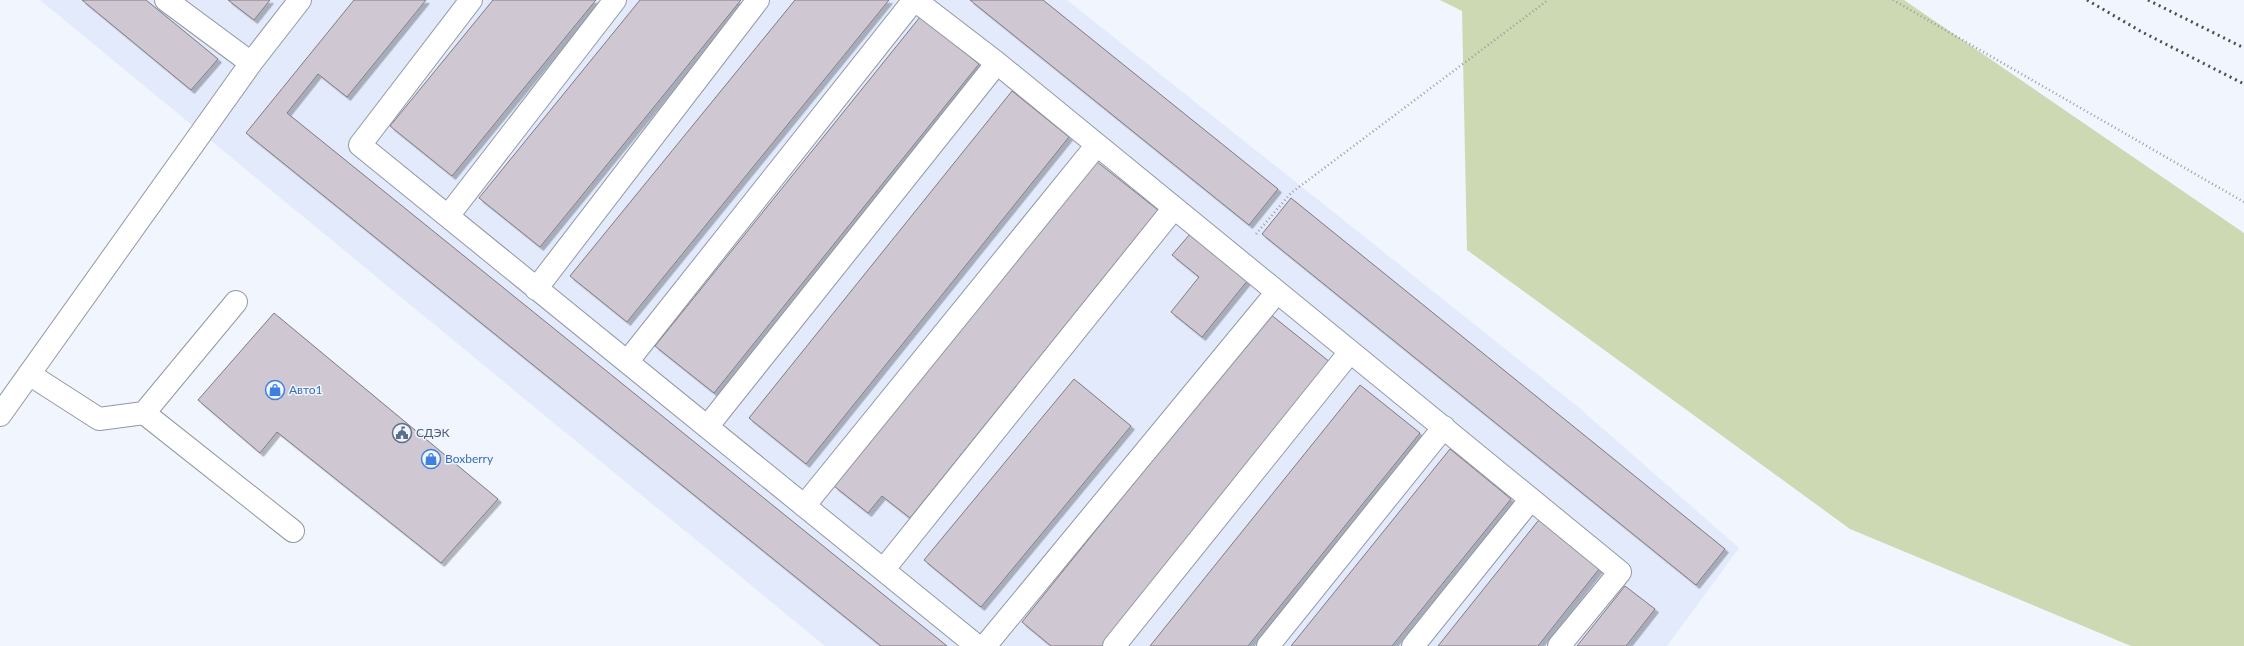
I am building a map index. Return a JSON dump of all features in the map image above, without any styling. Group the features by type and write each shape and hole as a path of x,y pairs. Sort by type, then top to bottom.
{"lane":[{"path":"0,415 251,63 300,0"},
{"path":"471,0 360,145 977,646"},
{"path":"448,216 616,0"},
{"path":"536,289 758,0"},
{"path":"627,362 915,0 997,63 1096,146 1444,427 1620,572 1559,646"},
{"path":"180,4 251,63"},
{"path":"707,427 997,63"},
{"path":"804,506 1096,146"},
{"path":"884,569 1174,208"},
{"path":"984,646 1277,292"},
{"path":"29,374 99,419 144,413 236,302"},
{"path":"1114,646 1350,352"},
{"path":"144,413 293,532"},
{"path":"1268,646 1444,427"},
{"path":"1413,646 1531,499"}],"path":[{"path":"1234,258 1291,193 1548,0"},
{"path":"1893,0 2244,202"}],"shaded area":[{"path":"40,0 1067,0 1577,406 1739,548 1667,646 825,646"}],"green space":[{"path":"1440,0 1904,0 2244,233 2244,646 2131,646 1850,529 1467,250 1462,11"}],"building":[{"path":"82,0 146,0 218,59 191,90"},
{"path":"228,0 270,0 254,20"},
{"path":"354,0 426,0 347,97 318,74 287,113 947,646 881,646 246,133"},
{"path":"493,0 596,0 452,176 390,126"},
{"path":"640,0 741,0 540,247 479,198"},
{"path":"795,0 889,0 627,322 570,276"},
{"path":"970,0 1043,0 1278,189 1249,225"},
{"path":"920,17 979,64 714,393 655,346"},
{"path":"1012,91 1069,137 806,464 749,418"},
{"path":"1096,161 1158,210 910,518 882,496 868,513 834,486"},
{"path":"1291,198 1725,549 1696,585 1262,234"},
{"path":"1190,234 1248,280 1202,337 1171,312 1199,277 1172,255"},
{"path":"274,313 498,499 441,563 277,432 260,453 198,400"},
{"path":"1270,314 1331,363 1104,646 1051,646 1022,622"},
{"path":"1074,379 1131,426 981,607 924,560"},
{"path":"1360,385 1420,433 1248,646 1150,646"},
{"path":"1450,449 1511,499 1392,646 1291,646"},
{"path":"1542,516 1603,564 1538,646 1438,646"},
{"path":"1625,586 1655,609 1626,646 1577,646"}],"railway":[{"path":"2087,0 2142,32 2244,84"},
{"path":"2148,0 2244,48"}],"place":[{"name":"Авто1","path":"275,390"},
{"name":"СДЭК","path":"402,433"},
{"name":"Boxberry","path":"431,459"}]}
